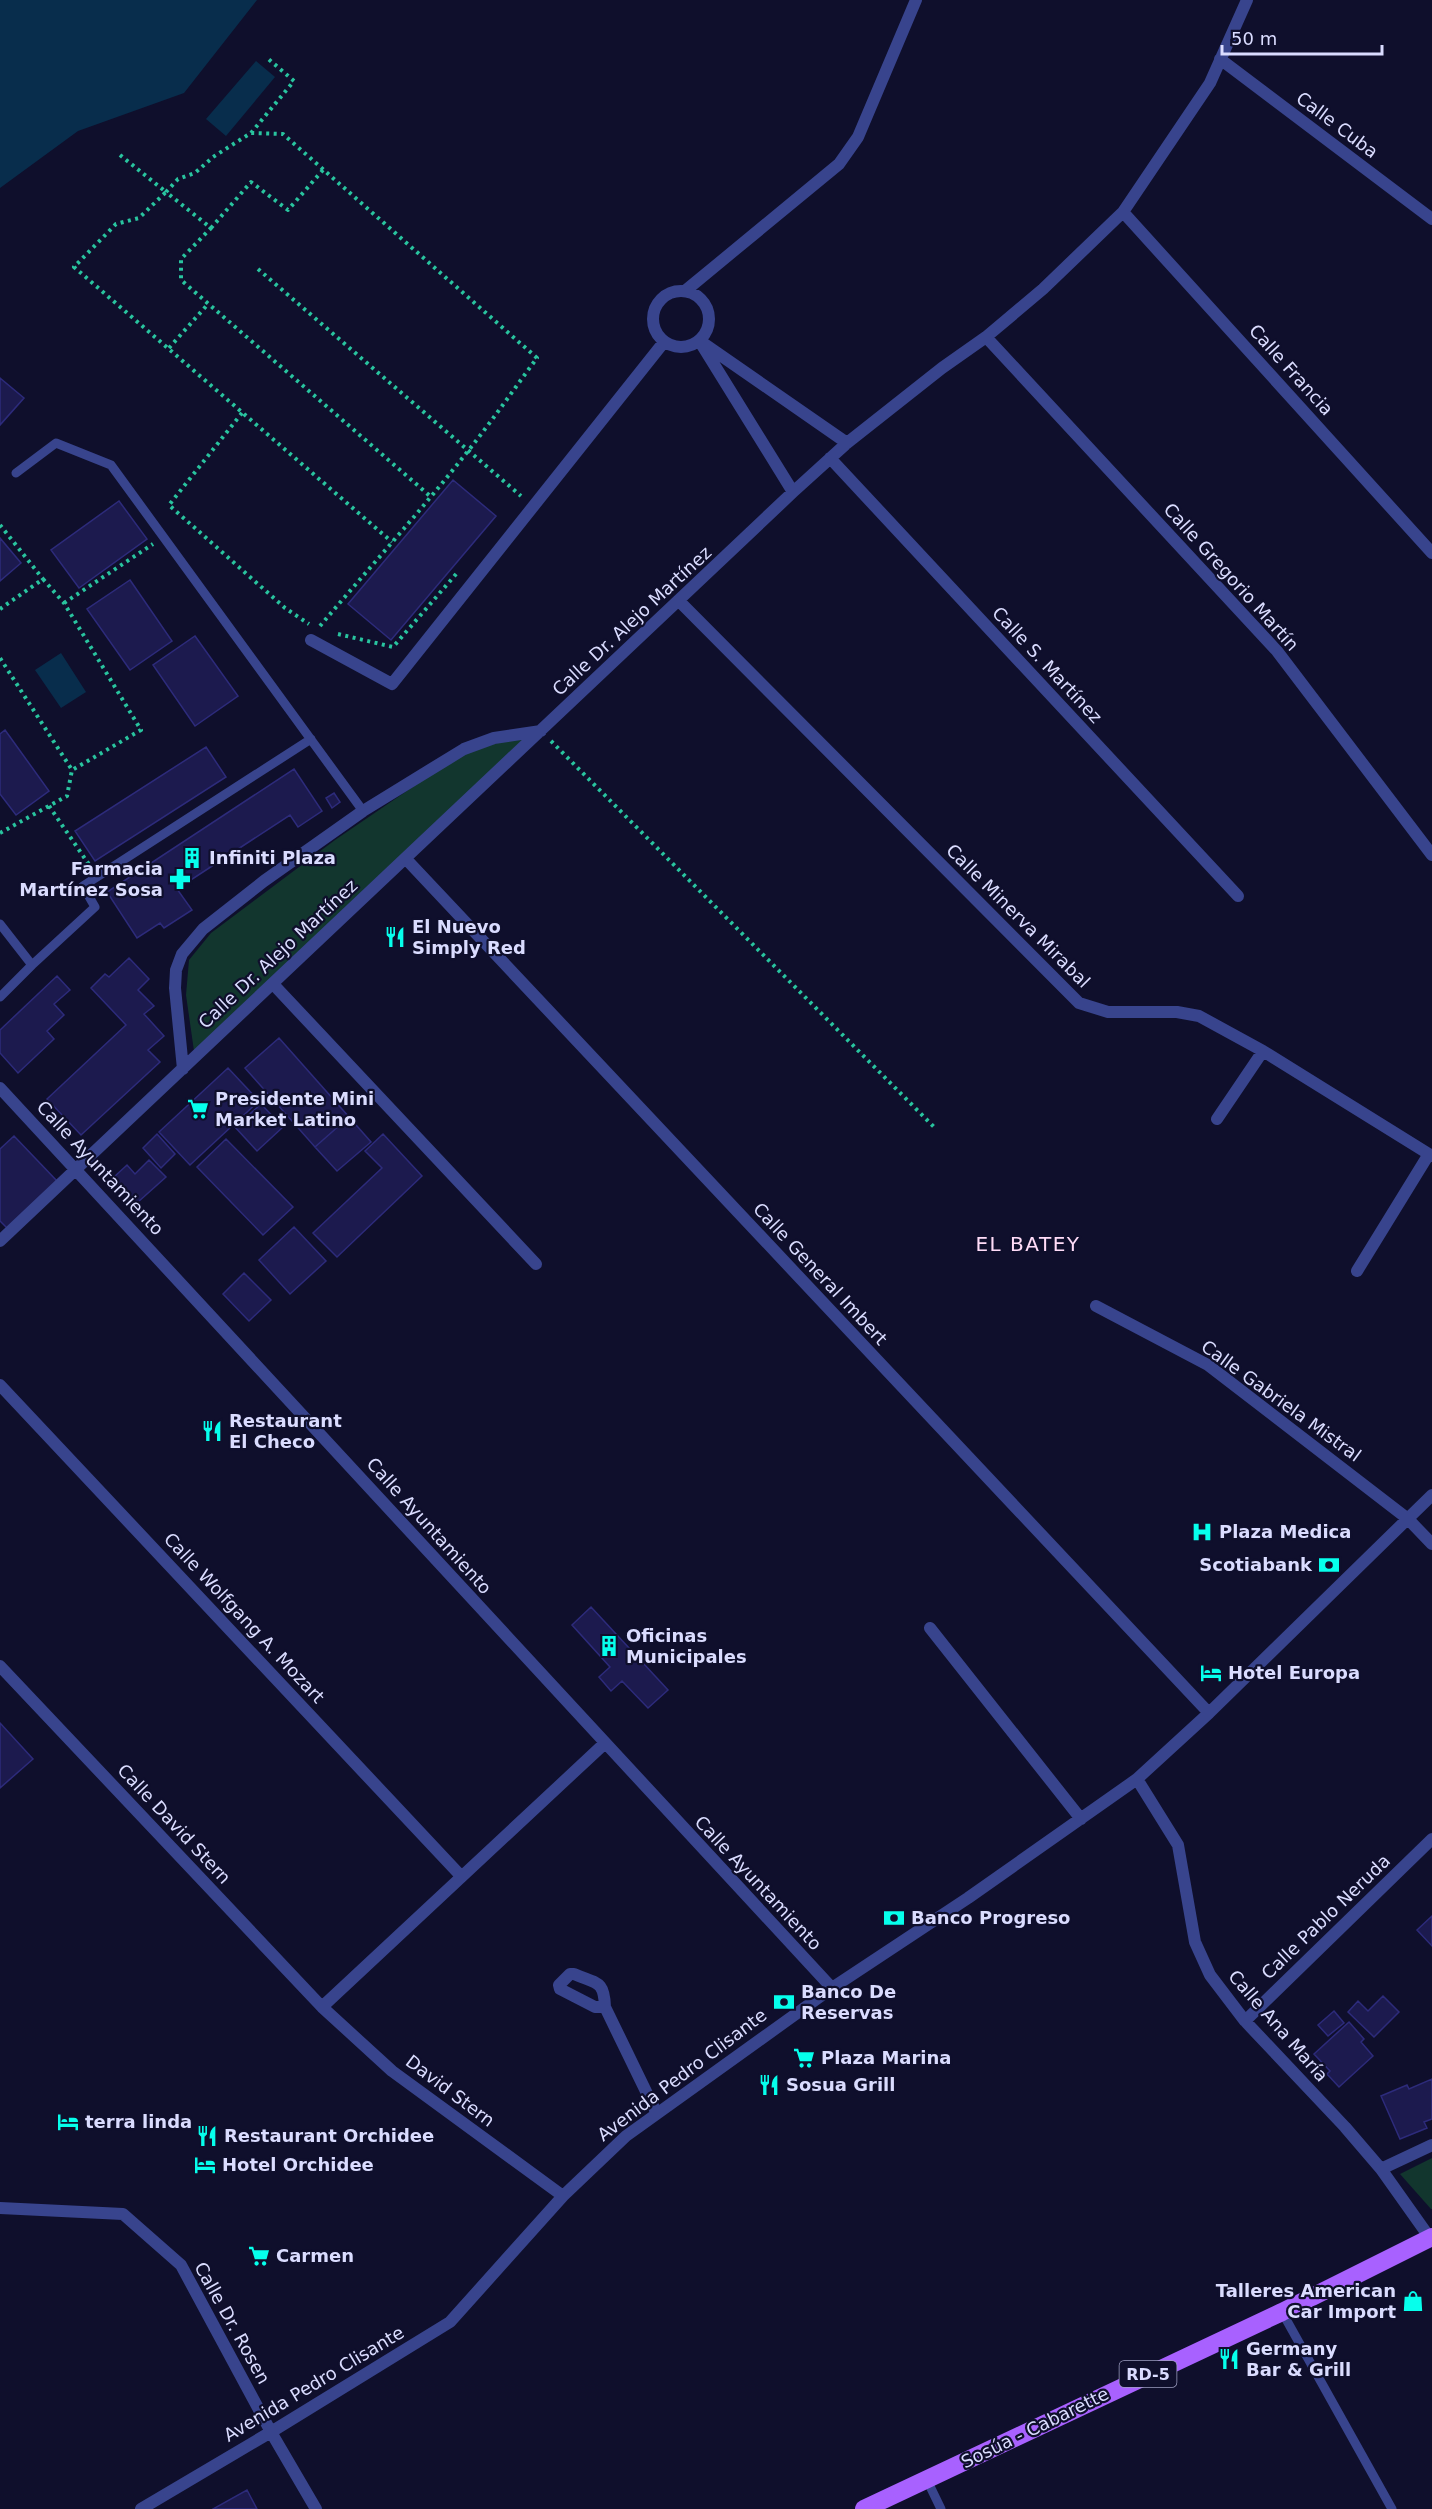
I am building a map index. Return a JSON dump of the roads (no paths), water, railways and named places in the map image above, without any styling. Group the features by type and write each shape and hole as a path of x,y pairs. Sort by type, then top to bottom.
{"main road":[{"name":"Sosúa - Cabarette","path":"864,2509 1282,2312 1431,2238"}],"street":[{"path":"685,291 693,294 706,306 709,324 700,340 682,347 673,346 664,342 654,326 655,308 667,295 685,291 839,164 858,137 916,0"},
{"name":"Calle Dr. Alejo Martínez","path":"0,1241 830,458 942,368 986,337 1043,289 1123,212 1210,83 1247,0"},
{"name":"Calle Cuba","path":"1220,59 1432,219"},
{"name":"Calle Francia","path":"1123,212 1432,553"},
{"name":"Calle Gregorio Martín","path":"986,337 1277,651 1432,855"},
{"path":"700,340 847,443"},
{"path":"700,340 793,492"},
{"path":"314,635 392,684 664,342"},
{"name":"Calle S. Martínez","path":"830,458 1238,896"},
{"name":"Calle Minerva Mirabal","path":"679,601 1079,1003 1108,1012 1188,1013 1199,1016 1263,1051 1430,1155"},
{"path":"183,1069 176,988 177,970 182,954 203,929 264,881 363,810 464,749 494,738 541,731"},
{"name":"Calle General Imbert","path":"405,859 1209,1713"},
{"path":"273,984 536,1264"},
{"path":"1217,1119 1263,1051"},
{"name":"Calle Ayuntamiento","path":"0,1088 832,1988"},
{"path":"1357,1271 1430,1155"},
{"name":"Calle Gabriela Mistral","path":"1096,1306 1208,1365 1408,1519 1432,1544"},
{"name":"Calle Wolfgang A. Mozart","path":"0,1385 461,1876"},
{"name":"Avenida Pedro Clisante","path":"141,2509 450,2322 563,2196 601,2158 656,2112 1137,1779 1209,1713 1432,1495"},
{"path":"930,1628 1081,1819"},
{"name":"Calle David Stern","path":"0,1666 322,2007"},
{"path":"322,2007 604,1744"},
{"name":"Calle Ana María","path":"1137,1779 1178,1845 1196,1942 1201,1959 1210,1975 1245,2021 1345,2127 1381,2169 1431,2238"},
{"name":"Calle Pablo Neruda","path":"1245,2021 1432,1839"},
{"name":"David Stern","path":"322,2007 392,2071 563,2196"},
{"path":"605,2007 656,2112"},
{"path":"1381,2169 1432,2145"},
{"name":"Calle Dr. Rosen","path":"0,2208 123,2214 180,2265 271,2432 316,2509"}],"lane":[{"path":"16,473 56,443 111,465 363,810"},
{"path":"0,997 95,907 83,886 311,740"},
{"path":"0,924 32,965"},
{"path":"1282,2312 1392,2509"},
{"path":"927,2480 941,2509"}],"water":[{"path":"0,0 257,0 184,93 78,131 0,188"},
{"path":"256,61 275,77 226,136 206,119"},
{"path":"61,653 86,692 61,708 35,670"}],"place":[{"name":"Infiniti Plaza","path":"192,858"},
{"name":"Farmacia Martínez Sosa","path":"180,879"},
{"name":"El Nuevo Simply Red","path":"395,937"},
{"name":"Presidente Mini Market Latino","path":"198,1109"},
{"name":"Restaurant El Checo","path":"212,1431"},
{"name":"Plaza Medica","path":"1202,1532"},
{"name":"Scotiabank","path":"1329,1565"},
{"name":"Oficinas Municipales","path":"609,1646"},
{"name":"Hotel Europa","path":"1211,1673"},
{"name":"Banco Progreso","path":"894,1918"},
{"name":"Banco De Reservas","path":"784,2002"},
{"name":"Plaza Marina","path":"804,2058"},
{"name":"Sosua Grill","path":"769,2085"},
{"name":"terra linda","path":"68,2122"},
{"name":"Restaurant Orchidee","path":"207,2136"},
{"name":"Hotel Orchidee","path":"205,2165"},
{"name":"Carmen","path":"259,2256"},
{"name":"Talleres American Car Import","path":"1413,2301"},
{"name":"Germany Bar & Grill","path":"1229,2359"}],"district":[{"name":"EL BATEY","path":"1028,1244"}]}
